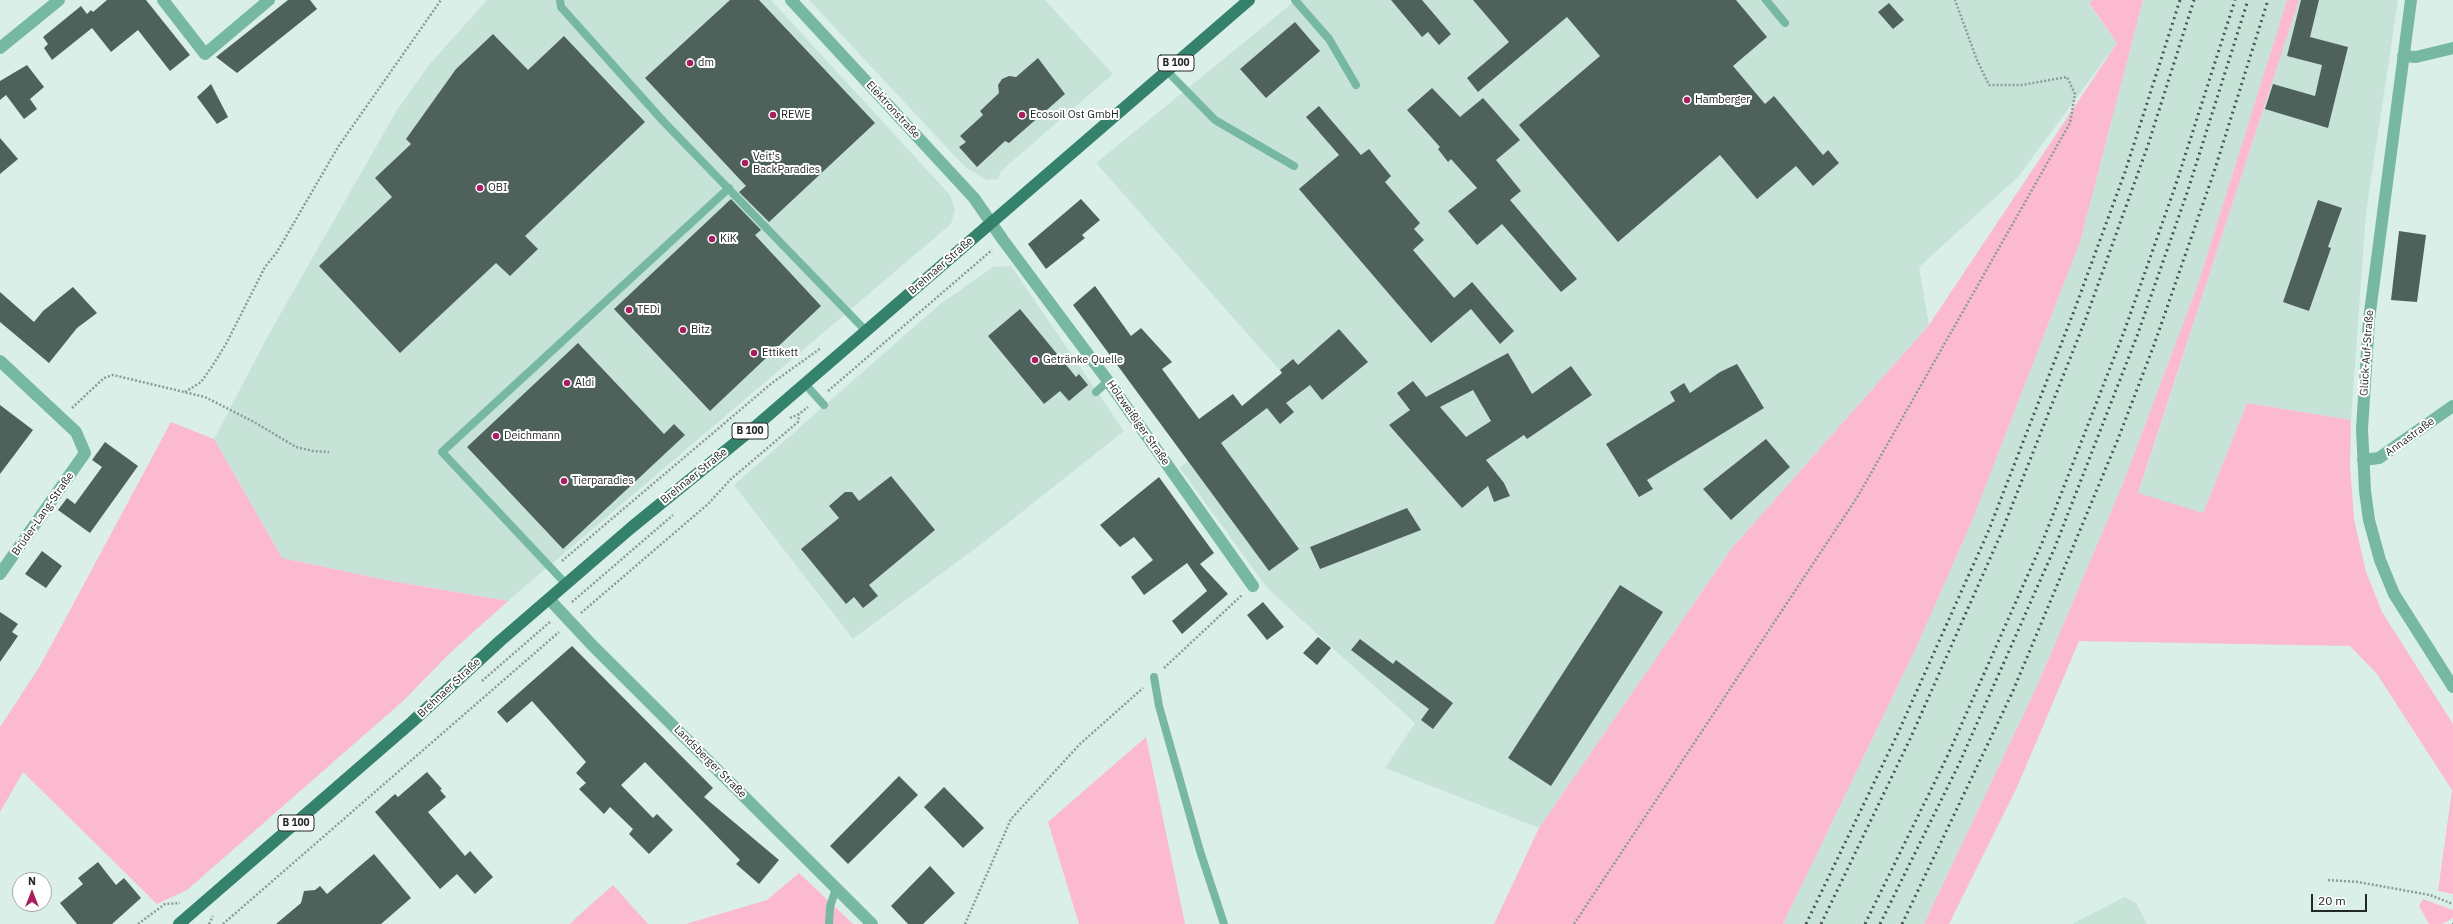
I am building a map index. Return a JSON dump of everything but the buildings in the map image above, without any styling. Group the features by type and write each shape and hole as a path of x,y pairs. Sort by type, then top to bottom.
{"main road":[{"name":"Brehnaer Straße","path":"179,924 412,722 566,584 805,384 1249,0"}],"street":[{"path":"0,48 59,0"},
{"path":"163,0 205,54 269,0"},
{"name":"Elektronstraße","path":"792,0 965,188 991,223"},
{"name":"Glück-Auf-Straße","path":"2411,0 2369,320 2362,429 2363,460 2369,520 2380,560 2394,594 2453,687"},
{"path":"2403,56 2416,57 2453,48"},
{"name":"Holzweißiger Straße","path":"991,223 1108,381 1253,586"},
{"path":"0,361 61,418"},
{"name":"Annastraße","path":"2363,460 2379,458 2453,406"},
{"name":"Brüder-Lang-Straße","path":"0,574 85,453 76,432 61,418"},
{"name":"Landsberger Straße","path":"549,599 570,622 872,924"}],"lane":[{"path":"560,0 562,7 663,121 866,331"},
{"path":"1295,0 1328,39 1356,85"},
{"path":"1766,0 1785,23"},
{"path":"1167,71 1215,120 1294,166"},
{"path":"566,584 442,452 729,188"},
{"path":"1096,392 1108,381"},
{"path":"805,384 821,402"},
{"path":"1154,678 1159,706 1200,851 1224,924"},
{"path":"829,924 830,907 836,888"}],"path":[{"path":"185,392 201,382 211,368 226,344 265,267 277,252 338,147 441,0"},
{"path":"1574,924 1858,496 2070,123 2075,94 2066,77 2022,85 1989,85 1976,60 1955,0"},
{"path":"223,924 708,504 731,479 798,422 799,414 821,402 1003,240"},
{"path":"552,569 784,374 824,346"},
{"path":"61,418 104,378 113,375 205,397 228,407 296,447 312,451 329,452"},
{"path":"965,924 1011,819 1080,744 1253,586"},
{"path":"2328,880 2358,882 2424,894 2453,904"},
{"path":"138,924 165,904 204,902"}],"shaded area":[{"path":"487,0 771,0 950,195 955,209 951,224 508,601 386,580 282,558 214,439 270,332 397,110 429,65"},
{"path":"809,0 1045,0 1113,74 1001,171 998,179 987,180 965,167"},
{"path":"1296,0 2092,0 2089,4 2117,43 2018,177 1919,267 1929,325 1732,548 1539,828 1385,768 1415,723 1268,589 1180,468 1283,374 1096,163"},
{"path":"2092,0 2143,0 2080,242 1972,521 1916,648 1783,924 1494,924 1539,828 1732,548 1929,325 2117,43 2089,3"},
{"path":"2143,0 2287,0 2198,284 2122,486 2037,686 1924,924 1783,924 1916,648 1972,521 2080,242"},
{"path":"2287,0 2299,0 2138,493 2203,513 2247,403 2351,420 2350,466 2354,519 2366,572 2382,612 2453,724 2453,894 2438,891 2452,790 2377,674 2350,646 2079,641 2018,785 1949,924 1924,924 2037,686 2122,486 2198,284"},
{"path":"2299,0 2398,0 2366,213 2351,420 2247,403 2203,513 2138,494"},
{"path":"1011,266 1124,431 984,542 853,639 734,485 939,305 993,267"},
{"path":"171,422 214,439 282,558 386,580 508,601 450,653 403,701 187,890 157,904 23,772 0,812 0,727 40,666"},
{"path":"1146,737 1185,924 1079,924 1048,822"},
{"path":"799,873 853,924 686,924 767,900"},
{"path":"613,885 648,924 570,924 578,916"},
{"path":"2125,897 2136,903 2147,924 2072,924"},
{"path":"2423,899 2453,910 2453,918 2442,924 2429,924 2419,906"}],"railway":[{"path":"1806,924 1898,733 1988,532 2074,311 2125,172 2180,0"},
{"path":"1821,924 1911,737 2000,536 2086,318 2148,145 2194,0"},
{"path":"1865,924 1947,757 2042,543 2124,332 2175,187 2235,0"},
{"path":"1880,924 1959,764 2055,547 2137,336 2187,193 2248,0"},
{"path":"1902,924 2013,691 2118,439 2154,345 2214,172 2268,0"}],"place":[{"name":"dm","path":"690,63"},
{"name":"Hamberger","path":"1687,100"},
{"name":"REWE","path":"773,115"},
{"name":"Ecosoil Ost GmbH","path":"1022,115"},
{"name":"Veit's BackParadies","path":"745,163"},
{"name":"OBI","path":"480,188"},
{"name":"KiK","path":"712,239"},
{"name":"TEDi","path":"629,310"},
{"name":"Bitz","path":"683,330"},
{"name":"Ettikett","path":"754,353"},
{"name":"Getränke Quelle","path":"1035,360"},
{"name":"Aldi","path":"567,383"},
{"name":"Deichmann","path":"496,436"},
{"name":"Tierparadies","path":"564,481"}]}
